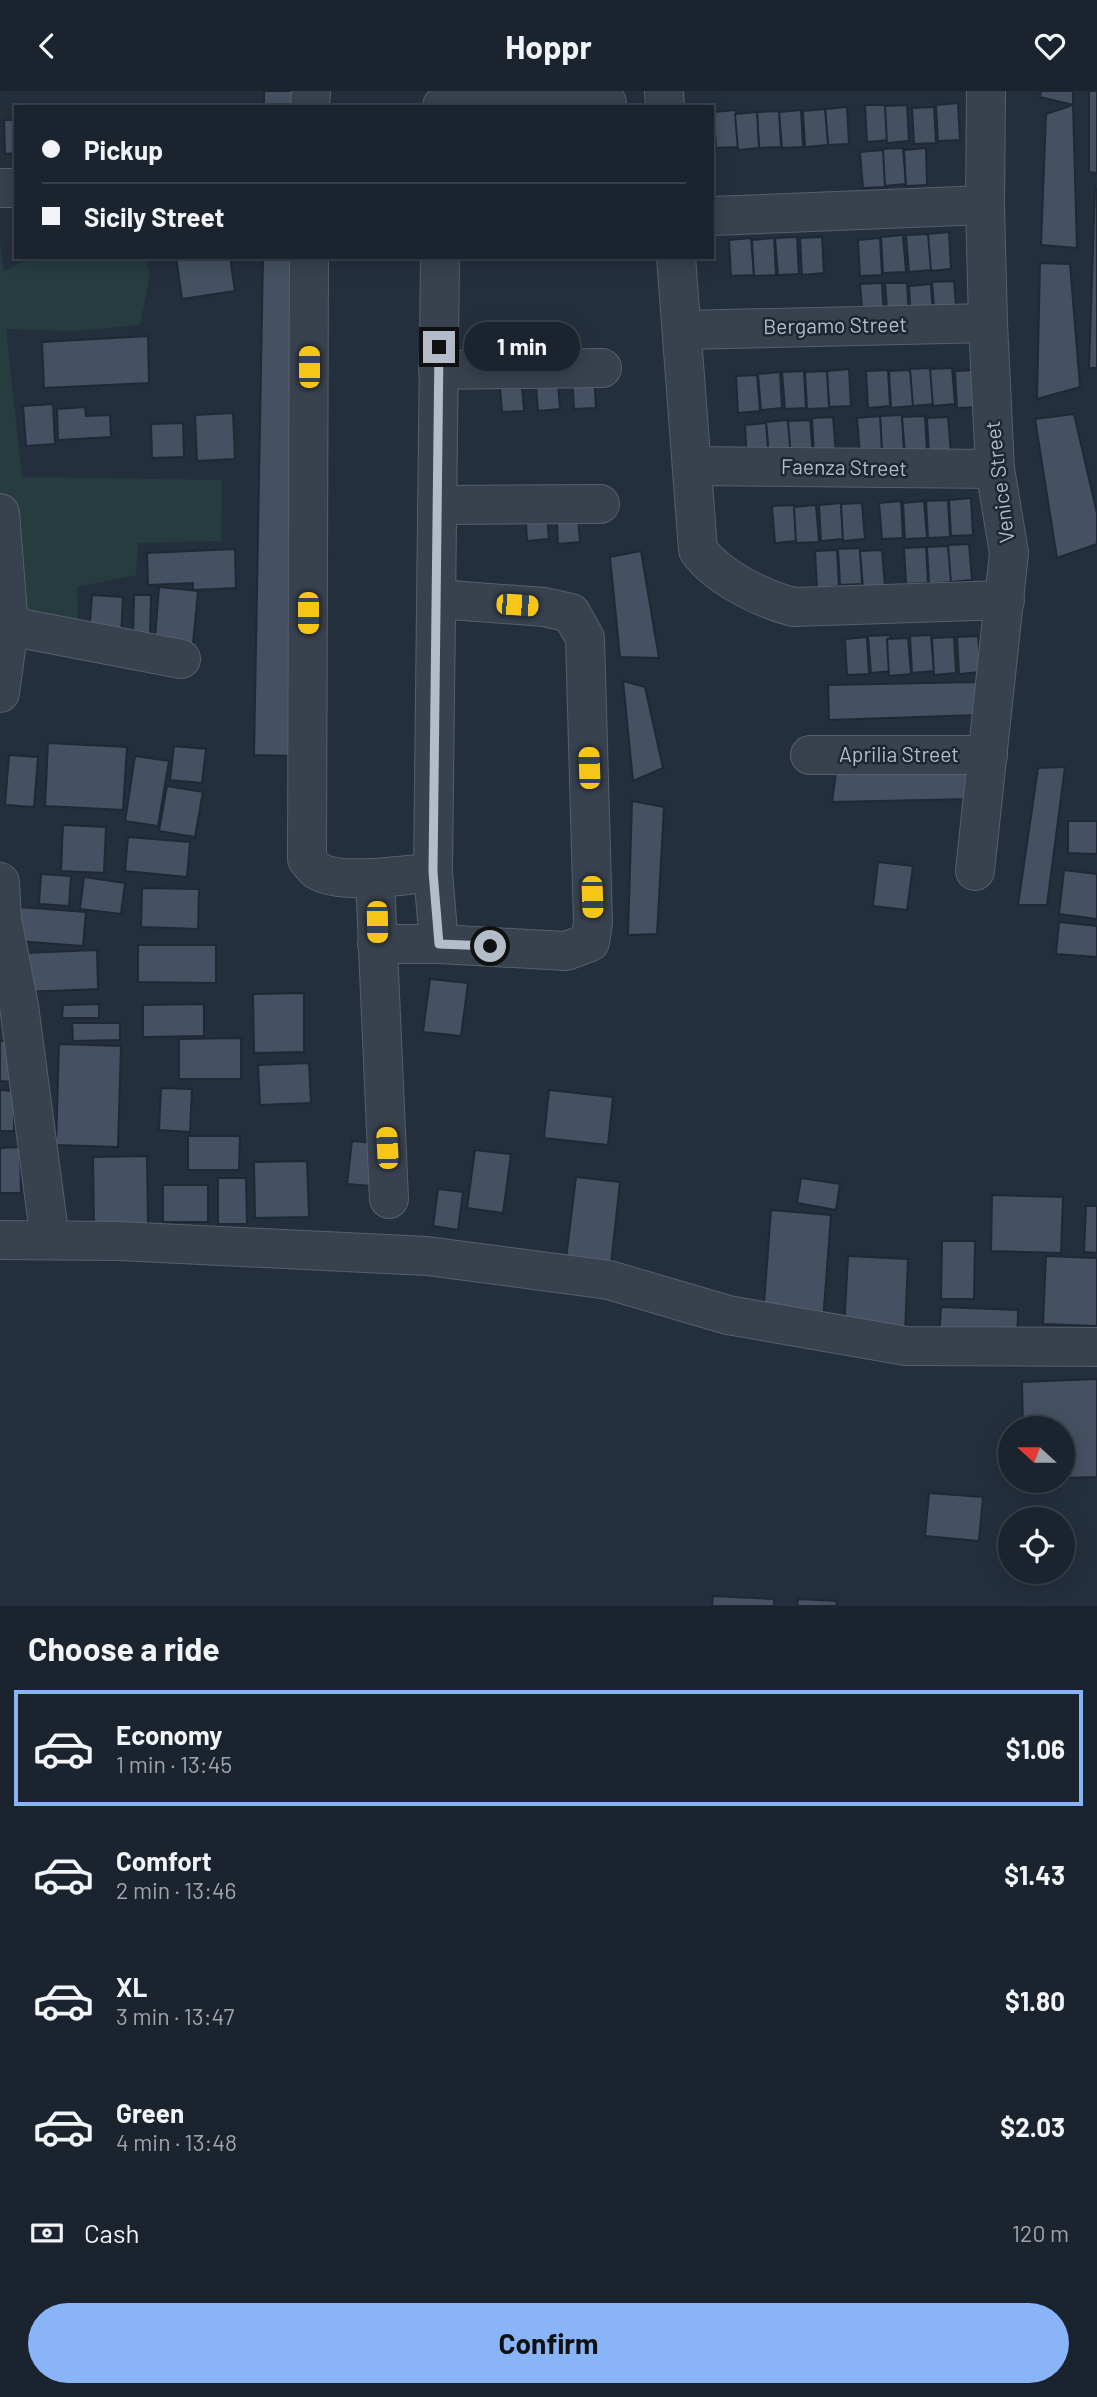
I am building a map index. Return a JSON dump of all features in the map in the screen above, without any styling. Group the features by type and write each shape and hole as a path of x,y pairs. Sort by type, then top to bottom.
{"street":[{"name":"Venice Street","path":"975,871 1009,553 995,469 985,205 986,91"},
{"path":"497,105 607,103"},
{"path":"714,216 985,205"},
{"path":"309,259 307,859 317,871 375,879 433,872"},
{"path":"439,944 433,872 440,259"},
{"path":"676,259 698,550 705,560 745,588 777,603 794,607 1005,600"},
{"name":"Bergamo Street","path":"682,330 988,323"},
{"path":"438,370 602,369"},
{"name":"Faenza Street","path":"693,466 995,469"},
{"path":"437,505 600,504"},
{"path":"0,513 9,626 0,693"},
{"path":"377,944 439,944 566,951 590,942 593,923 585,639 571,613 544,607 438,599"},
{"path":"9,626 181,659"},
{"name":"Aprilia Street","path":"810,755 988,755"},
{"path":"375,879 389,1199"},
{"path":"0,882 2,920 19,1006 50,1240"},
{"path":"0,1240 119,1241 427,1257 609,1280 728,1315 906,1346 1097,1347"}],"green space":[{"path":"0,244 4,271 29,259 144,259 150,274 140,325 74,331 6,329 22,477 222,480 221,541 138,543 136,575 77,587 78,624 8,656 0,683"}],"building":[{"path":"264,91 297,91 297,105 264,105"},
{"path":"1041,91 1073,91 1073,105 1040,97"},
{"path":"1089,91 1097,91 1097,173 1089,172"},
{"path":"958,103 960,140 938,141 936,105"},
{"path":"865,105 887,105 889,140 867,142"},
{"path":"907,105 909,141 887,143 885,106"},
{"path":"1073,105 1077,248 1041,245 1046,114"},
{"path":"847,107 849,144 828,145 825,109"},
{"path":"934,107 936,143 914,144 912,108"},
{"path":"825,109 828,145 805,147 803,111"},
{"path":"736,110 738,147 716,148 714,112"},
{"path":"801,110 803,147 782,148 779,112"},
{"path":"779,111 781,147 759,148 757,112"},
{"path":"757,112 759,148 738,150 735,114"},
{"path":"4,120 14,120 14,153 5,154"},
{"path":"903,148 906,184 884,186 882,149"},
{"path":"926,148 927,185 906,186 904,150"},
{"path":"883,150 885,187 863,188 860,152"},
{"path":"1095,188 1097,368 1089,368"},
{"path":"949,232 951,269 930,271 927,234"},
{"path":"928,234 931,270 909,272 906,235"},
{"path":"903,235 906,272 883,273 881,237"},
{"path":"797,237 799,274 778,275 775,238"},
{"path":"822,237 824,273 802,275 800,238"},
{"path":"751,238 754,275 731,276 729,240"},
{"path":"774,238 776,275 754,276 752,240"},
{"path":"880,238 882,275 860,276 858,240"},
{"path":"176,259 230,259 235,291 182,299"},
{"path":"263,259 296,259 293,756 254,755"},
{"path":"1040,263 1070,264 1080,387 1037,399"},
{"path":"954,281 957,317 935,319 932,282"},
{"path":"882,283 884,319 863,321 860,284"},
{"path":"885,283 907,283 909,319 888,321"},
{"path":"931,284 933,320 911,322 909,286"},
{"path":"148,336 149,383 44,388 42,342"},
{"path":"931,368 934,404 912,406 910,369"},
{"path":"952,368 955,404 933,406 930,369"},
{"path":"849,369 851,406 829,407 827,371"},
{"path":"888,370 890,406 868,408 866,371"},
{"path":"910,370 913,406 891,408 889,371"},
{"path":"977,370 979,407 957,408 955,371"},
{"path":"804,371 806,408 785,409 782,372"},
{"path":"827,371 829,408 807,409 805,372"},
{"path":"557,372 560,409 538,411 535,374"},
{"path":"594,372 596,408 574,409 572,373"},
{"path":"780,372 782,408 761,410 758,374"},
{"path":"521,374 524,411 502,412 499,376"},
{"path":"757,375 760,411 738,413 736,376"},
{"path":"53,404 55,444 26,446 23,406"},
{"path":"85,407 86,416 110,415 111,437 58,440 57,409"},
{"path":"233,413 235,459 197,461 195,415"},
{"path":"1074,414 1097,513 1097,544 1057,558 1035,419"},
{"path":"902,415 904,452 882,453 880,416"},
{"path":"880,416 882,453 860,454 857,418"},
{"path":"925,416 927,452 905,454 902,417"},
{"path":"833,417 836,453 814,455 812,418"},
{"path":"948,417 951,453 929,455 927,418"},
{"path":"788,420 791,457 769,458 766,422"},
{"path":"810,420 813,456 791,458 788,421"},
{"path":"183,423 184,457 152,458 151,424"},
{"path":"766,423 769,461 747,462 745,425"},
{"path":"971,498 973,535 951,536 949,500"},
{"path":"948,500 950,537 928,538 926,501"},
{"path":"901,501 903,538 882,539 879,503"},
{"path":"924,501 927,538 905,539 903,503"},
{"path":"546,503 549,539 527,541 525,505"},
{"path":"841,503 843,539 821,541 819,505"},
{"path":"862,503 865,539 843,541 841,504"},
{"path":"794,505 797,541 775,543 772,506"},
{"path":"816,505 819,542 796,543 794,507"},
{"path":"577,506 580,542 558,544 556,507"},
{"path":"969,544 972,580 950,582 948,545"},
{"path":"948,546 951,582 929,584 927,547"},
{"path":"926,547 928,583 906,584 904,548"},
{"path":"860,548 862,584 840,585 838,549"},
{"path":"235,549 236,588 193,590 193,583 148,585 147,553"},
{"path":"837,550 839,586 817,588 815,551"},
{"path":"882,550 885,586 863,588 860,551"},
{"path":"641,551 659,658 620,657 610,557"},
{"path":"159,587 198,591 192,654 154,651"},
{"path":"92,595 123,597 121,637 89,635"},
{"path":"134,595 151,595 150,641 133,641"},
{"path":"890,635 892,671 871,673 868,636"},
{"path":"931,635 934,671 912,673 910,636"},
{"path":"978,636 981,672 959,674 957,637"},
{"path":"867,637 869,674 847,675 845,639"},
{"path":"954,637 956,673 934,675 932,638"},
{"path":"908,638 911,674 889,676 887,639"},
{"path":"623,681 645,687 663,768 633,781"},
{"path":"978,682 978,715 829,720 828,685"},
{"path":"48,743 127,747 123,810 45,806"},
{"path":"174,746 206,749 202,783 170,780"},
{"path":"9,755 38,757 34,807 5,805"},
{"path":"135,756 169,761 158,826 125,821"},
{"path":"837,765 967,767 972,799 832,802"},
{"path":"1065,767 1047,905 1018,905 1038,768"},
{"path":"167,786 203,792 195,837 159,831"},
{"path":"632,801 664,807 657,934 628,935"},
{"path":"1068,821 1097,821 1097,854 1068,853"},
{"path":"63,825 106,827 104,873 61,871"},
{"path":"128,837 190,842 187,877 125,871"},
{"path":"878,862 913,866 907,910 873,906"},
{"path":"1064,870 1097,874 1097,919 1059,914"},
{"path":"41,874 71,876 69,906 39,904"},
{"path":"84,877 125,883 121,914 80,909"},
{"path":"142,888 199,889 198,929 141,927"},
{"path":"19,907 86,912 83,946 16,941"},
{"path":"1059,922 1097,926 1097,957 1056,954"},
{"path":"138,945 216,945 216,983 138,982"},
{"path":"97,950 98,989 24,992 23,953"},
{"path":"430,979 468,983 461,1036 423,1032"},
{"path":"304,993 304,1052 254,1053 253,994"},
{"path":"99,1004 99,1018 62,1018 63,1005"},
{"path":"204,1004 204,1036 143,1037 143,1005"},
{"path":"72,1023 120,1023 120,1040 73,1041"},
{"path":"241,1038 241,1079 179,1079 179,1039"},
{"path":"0,1041 17,1041 16,1082 0,1081"},
{"path":"59,1044 121,1046 118,1147 56,1145"},
{"path":"309,1063 311,1103 260,1105 258,1065"},
{"path":"161,1088 192,1089 190,1132 159,1130"},
{"path":"0,1090 14,1091 14,1131 0,1131"},
{"path":"549,1090 613,1097 608,1145 544,1138"},
{"path":"188,1136 240,1136 239,1170 188,1170"},
{"path":"352,1141 375,1143 371,1186 347,1184"},
{"path":"20,1147 21,1193 0,1193 0,1148"},
{"path":"475,1150 511,1154 503,1213 467,1208"},
{"path":"147,1156 148,1227 94,1229 93,1157"},
{"path":"307,1161 309,1217 255,1218 254,1162"},
{"path":"576,1177 620,1182 611,1264 566,1259"},
{"path":"218,1178 246,1178 247,1224 218,1224"},
{"path":"801,1178 840,1184 836,1210 797,1203"},
{"path":"163,1185 208,1185 208,1222 163,1222"},
{"path":"438,1189 463,1192 458,1230 433,1226"},
{"path":"992,1195 1063,1197 1061,1253 991,1251"},
{"path":"1086,1206 1097,1206 1097,1253 1084,1252"},
{"path":"771,1210 831,1215 823,1321 763,1317"},
{"path":"942,1241 975,1241 974,1299 941,1299"},
{"path":"848,1256 908,1259 905,1333 844,1331"},
{"path":"1046,1256 1097,1258 1097,1326 1043,1324"},
{"path":"941,1307 1018,1310 1017,1345 939,1342"},
{"path":"1097,1379 1097,1477 1075,1478 1075,1416 1023,1416 1022,1382"},
{"path":"929,1493 983,1497 979,1541 925,1536"},
{"path":"713,1596 774,1599 774,1606 712,1606"},
{"path":"798,1599 837,1601 836,1606 797,1606"}],"route":[{"path":"439,347 433,872 439,944 490,946"}]}
